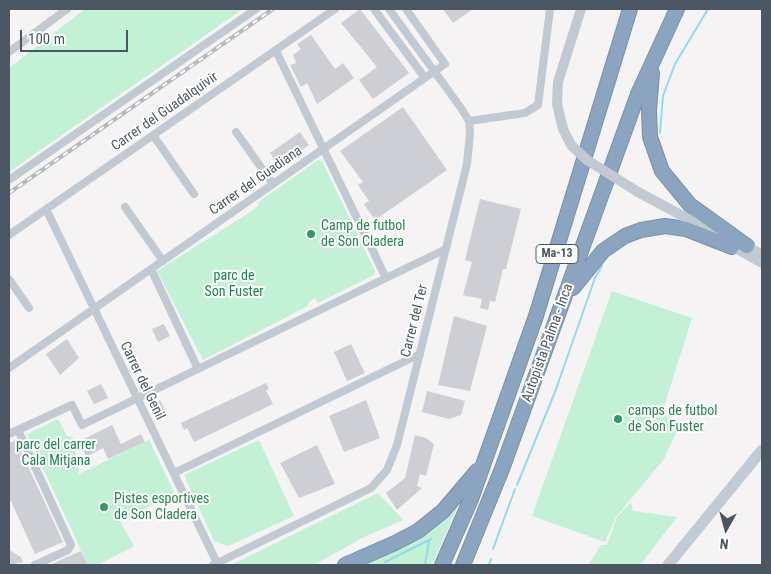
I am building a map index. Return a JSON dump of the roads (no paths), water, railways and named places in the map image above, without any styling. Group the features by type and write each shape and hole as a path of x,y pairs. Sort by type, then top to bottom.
{"highway":[{"name":"Autopista Palma - Inca","path":"442,565 484,463 550,274 630,9"},
{"name":"Autopista Palma - Inca","path":"463,565 493,493 602,190 653,58 677,9"},
{"path":"653,58 649,128 654,152 662,171 690,205 747,246"},
{"path":"562,303 598,255 618,240 641,230 656,227 679,228 732,246"},
{"path":"345,565 396,544 418,531 443,510 484,463"}],"main road":[{"path":"668,565 762,450"}],"street":[{"path":"9,180 256,9"},
{"name":"Carrer del Guadalquivir","path":"9,235 335,9"},
{"path":"374,9 425,78"},
{"path":"389,9 469,121 525,113 538,105 550,9"},
{"name":"Carrer del Guadiana","path":"93,310 445,64 406,9"},
{"path":"581,9 558,82 557,104 563,129 571,145 587,160 638,192 707,229 762,254"},
{"path":"9,52 63,10"},
{"path":"276,51 386,278"},
{"name":"Carrer del Ter","path":"215,564 371,488 387,470 398,445 469,154 469,121"},
{"path":"236,132 273,184"},
{"path":"153,135 194,194"},
{"path":"125,207 163,261"},
{"name":"Carrer del Genil","path":"46,209 93,310 174,473 215,564"},
{"path":"707,229 762,263"},
{"path":"9,434 72,405 82,425 446,249"},
{"path":"151,269 198,369"},
{"path":"9,279 29,308"},
{"path":"9,368 93,310"},
{"path":"174,473 420,354"},
{"path":"18,430 71,545 68,550 35,565"}],"waterway":[{"path":"660,133 663,96 675,64 708,9"},
{"path":"517,485 555,392 595,278 602,266"},
{"path":"493,549 515,489"},
{"path":"385,562 431,539"},
{"path":"425,565 429,541"},
{"path":"489,565 491,559"}],"railway":[{"path":"9,193 273,9"}],"place":[{"name":"Camp de futbol de Son Cladera","path":"311,234"},
{"name":"camps de futbol de Son Fuster","path":"618,419"},
{"name":"Pistes esportives de Son Cladera","path":"104,507"}],"park label":[{"name":"parc de Son Fuster","path":"234,284"},
{"name":"parc del carrer Cala Mitjana","path":"56,454"}]}
